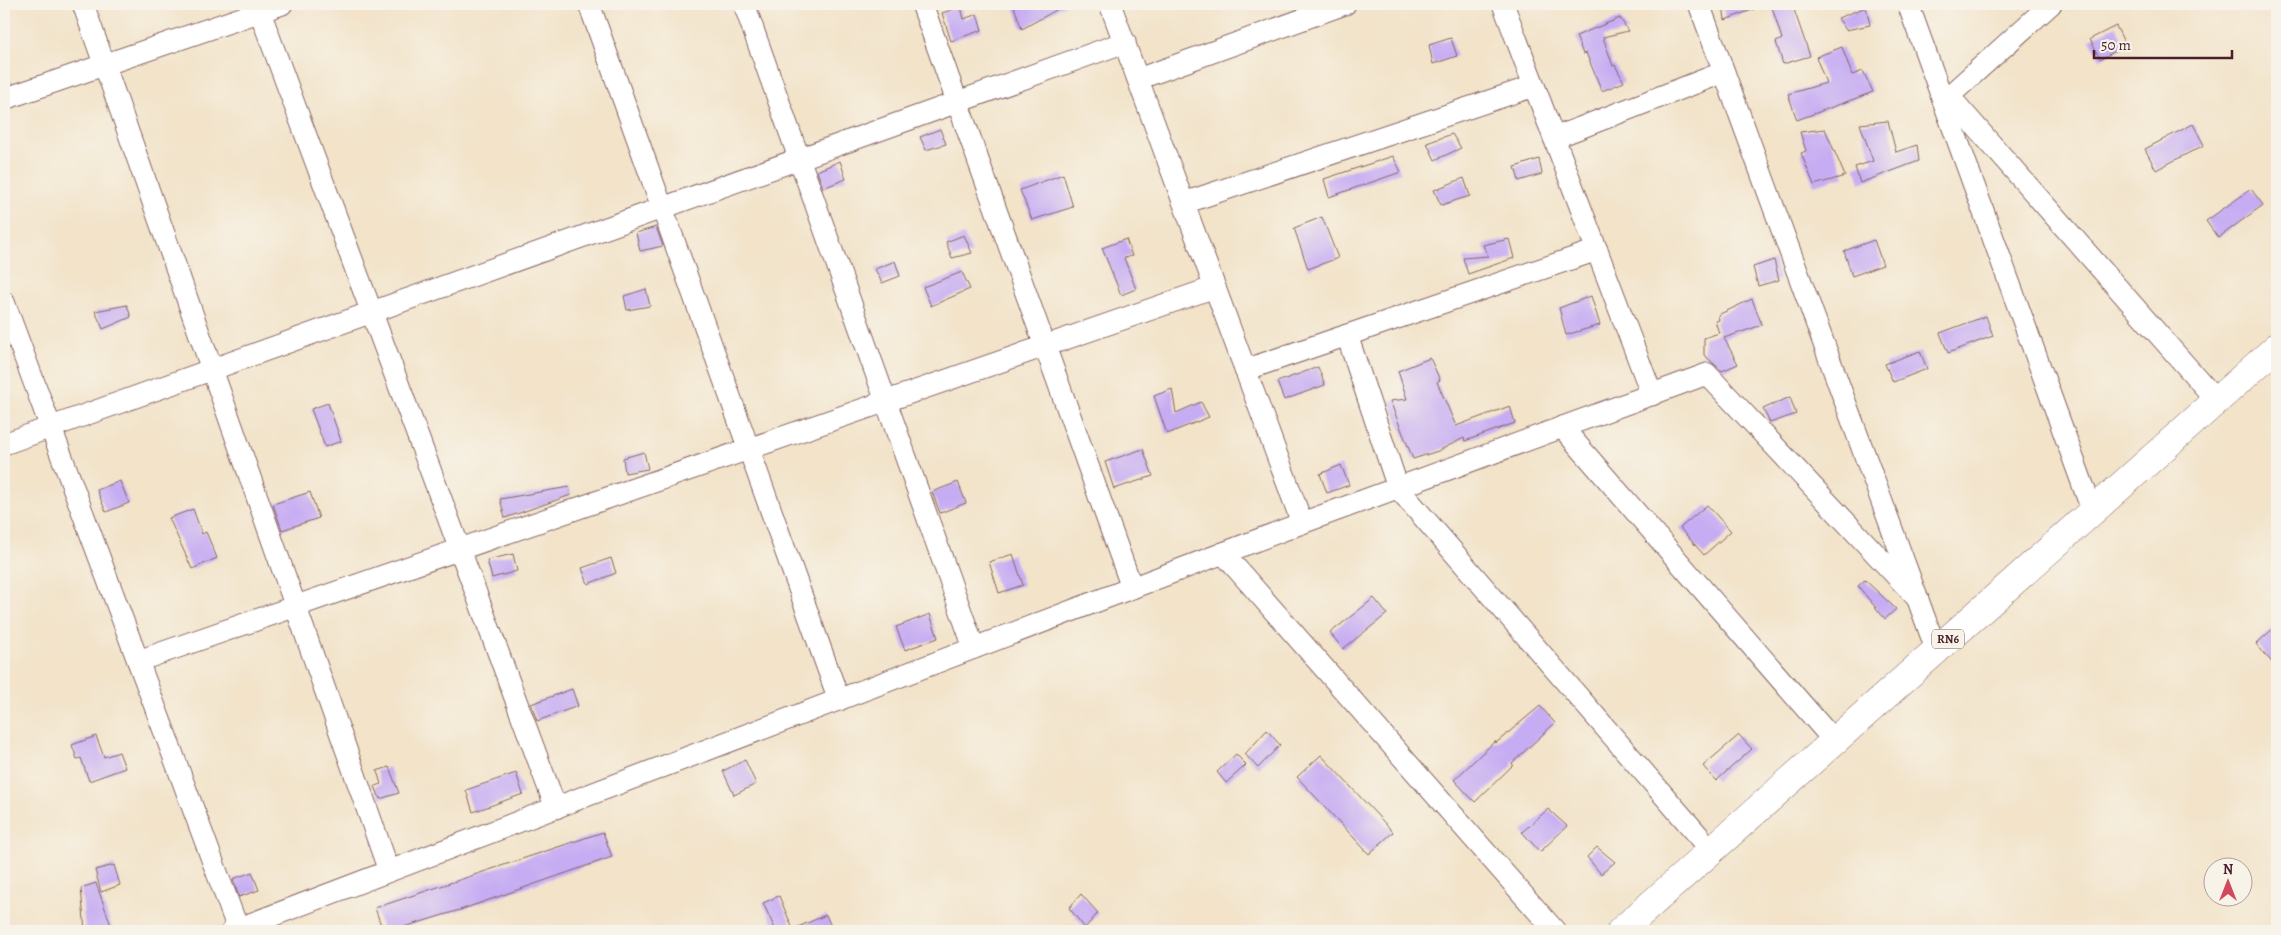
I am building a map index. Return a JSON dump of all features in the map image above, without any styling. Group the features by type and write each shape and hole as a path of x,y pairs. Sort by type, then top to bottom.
{"main road":[{"name":"RN6","path":"1621,931 2092,510 2277,348"}],"street":[{"path":"83,4 389,871"},
{"path":"4,99 258,8 282,4"},
{"path":"589,4 838,700"},
{"path":"744,4 974,648"},
{"path":"922,4 1132,588"},
{"path":"1110,4 1302,523"},
{"path":"1138,79 1345,4"},
{"path":"1503,4 1652,395"},
{"path":"1699,4 1936,649"},
{"path":"1908,4 2092,510"},
{"path":"2051,4 1949,96 2217,401"},
{"path":"258,8 556,808"},
{"path":"4,444 1124,42"},
{"path":"1554,138 1724,72"},
{"path":"1184,204 1534,86"},
{"path":"1245,370 1597,250"},
{"path":"138,661 1215,287"},
{"path":"4,302 138,661 235,930 1302,523 1707,374 1918,599"},
{"path":"1347,336 1398,488 1711,850"},
{"path":"1562,427 1834,740"},
{"path":"1223,553 1555,931"}],"building":[{"path":"1013,4 1067,4 1022,29"},
{"path":"1723,4 1765,4 1765,5 1725,20"},
{"path":"1771,4 1792,4 1810,56 1783,64 1776,42 1782,39"},
{"path":"961,7 964,19 977,14 982,30 951,41 942,13"},
{"path":"1866,7 1870,25 1846,30 1838,18"},
{"path":"1620,18 1628,31 1603,37 1613,66 1615,65 1624,82 1602,91 1586,53 1583,54 1576,36"},
{"path":"2116,26 2126,46 2100,59 2090,39"},
{"path":"1451,38 1457,56 1433,64 1429,45"},
{"path":"1842,47 1852,75 1863,71 1873,92 1797,120 1788,94 1826,83 1816,57"},
{"path":"1888,121 1896,152 1917,145 1919,161 1860,183 1855,167 1873,161 1860,124"},
{"path":"2193,124 2204,145 2156,170 2145,149"},
{"path":"940,129 946,144 926,150 920,137"},
{"path":"1825,129 1845,176 1814,185 1801,153 1806,151 1800,132"},
{"path":"1452,134 1461,148 1435,160 1427,143"},
{"path":"1393,156 1401,172 1329,197 1324,179"},
{"path":"1539,159 1542,174 1519,181 1515,167"},
{"path":"840,161 846,179 823,188 817,171"},
{"path":"1063,174 1073,207 1032,220 1020,190"},
{"path":"1464,178 1470,196 1441,205 1434,190"},
{"path":"2251,189 2263,205 2218,238 2206,221"},
{"path":"1322,217 1338,258 1308,269 1294,228"},
{"path":"656,227 663,246 640,251 636,233"},
{"path":"964,235 972,253 952,258 946,242"},
{"path":"1126,239 1132,256 1124,258 1136,289 1121,295 1102,248"},
{"path":"1509,239 1514,258 1468,274 1463,258 1488,256 1483,245"},
{"path":"1874,240 1883,265 1852,276 1844,251"},
{"path":"1774,260 1779,280 1758,286 1753,267"},
{"path":"895,261 900,276 882,283 875,269"},
{"path":"962,272 970,289 931,306 923,287"},
{"path":"646,289 650,306 627,310 624,296"},
{"path":"1591,296 1600,325 1566,335 1559,308"},
{"path":"1752,299 1762,325 1724,338 1738,364 1722,371 1704,355 1704,338 1719,333 1715,321 1719,320 1718,315"},
{"path":"127,305 131,317 103,329 95,311"},
{"path":"1986,316 1993,336 1948,353 1940,333"},
{"path":"1920,351 1927,369 1893,382 1885,364"},
{"path":"1430,358 1440,380 1437,382 1456,426 1510,406 1515,423 1465,441 1464,438 1438,451 1413,459 1390,401 1407,399 1398,371"},
{"path":"1318,367 1325,385 1284,400 1277,382"},
{"path":"1172,389 1176,413 1201,402 1209,417 1167,434 1154,396"},
{"path":"1790,397 1796,414 1770,423 1763,409"},
{"path":"328,403 341,441 325,447 311,409"},
{"path":"1143,449 1153,476 1114,489 1105,462"},
{"path":"644,452 648,469 625,473 623,458"},
{"path":"1341,465 1349,485 1327,493 1320,474"},
{"path":"120,481 129,503 106,512 97,490"},
{"path":"958,482 966,503 940,513 932,492"},
{"path":"569,487 571,495 505,518 500,499"},
{"path":"310,492 319,518 282,530 273,504"},
{"path":"1707,505 1731,531 1704,555 1680,528"},
{"path":"193,509 202,534 206,532 217,558 192,569 169,518"},
{"path":"513,554 517,571 492,578 487,560"},
{"path":"1013,554 1023,585 999,593 989,562"},
{"path":"611,558 616,573 588,584 582,568"},
{"path":"1865,580 1896,609 1885,619 1858,586"},
{"path":"1374,598 1387,614 1343,649 1330,633"},
{"path":"930,614 938,638 905,650 896,627"},
{"path":"2277,625 2277,668 2256,644"},
{"path":"572,689 578,706 537,721 531,704"},
{"path":"1540,706 1555,723 1512,763 1513,765 1475,802 1454,780 1495,741 1496,743"},
{"path":"1267,730 1280,745 1258,768 1245,754"},
{"path":"1739,735 1752,749 1716,781 1703,766"},
{"path":"96,736 104,757 119,752 125,768 89,781 81,758 77,759 72,745"},
{"path":"1236,754 1246,765 1226,783 1217,772"},
{"path":"1321,755 1393,832 1369,854 1297,777"},
{"path":"745,760 756,784 734,795 723,771"},
{"path":"389,767 399,793 380,799 375,786 381,784 377,771"},
{"path":"516,773 523,794 473,812 466,790"},
{"path":"1548,809 1567,826 1540,852 1522,832"},
{"path":"603,832 612,857 463,909 391,931 383,931 375,908"},
{"path":"1597,847 1615,862 1601,874 1587,857"},
{"path":"114,865 120,885 101,892 95,870"},
{"path":"252,872 259,890 239,897 233,879"},
{"path":"96,883 113,931 85,931 81,888"},
{"path":"1081,894 1098,913 1085,928 1069,908"},
{"path":"779,896 793,929 826,915 833,931 776,931 763,903"}]}
